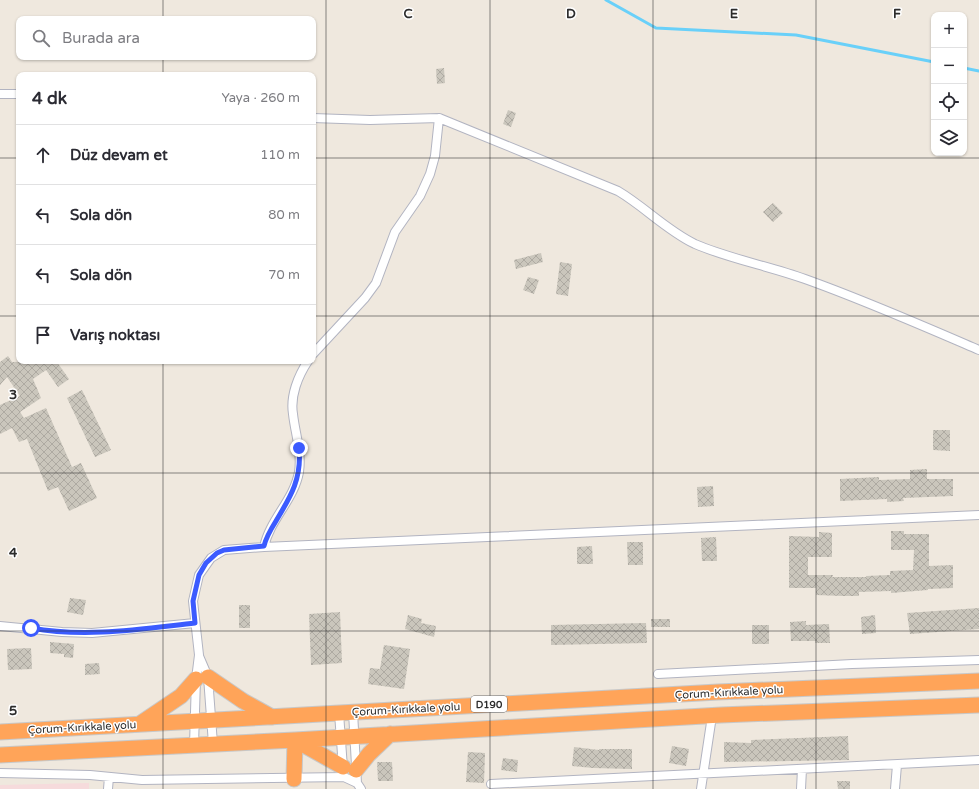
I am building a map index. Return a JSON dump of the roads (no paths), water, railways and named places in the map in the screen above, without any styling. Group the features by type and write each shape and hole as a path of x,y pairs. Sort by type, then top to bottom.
{"highway":[{"path":"138,724 181,696 202,678 273,717"},
{"name":"Çorum-Kırıkkale yolu","path":"0,732 718,692 979,681"},
{"name":"Çorum-Kırıkkale yolu","path":"0,755 25,752 295,740 712,716 979,705"},
{"path":"295,740 352,777 369,754 390,734"},
{"path":"294,779 295,740"},
{"path":"0,760 25,752"}],"street":[{"path":"0,94 16,94"},
{"path":"316,118 370,120 439,118 618,191 641,205 664,226 696,244 772,268 831,289 979,350"},
{"path":"316,351 365,298 376,283 395,232 420,196 430,174 435,156 439,118"},
{"path":"264,546 267,536 292,494 296,483 300,455 292,412 299,378 306,364"},
{"path":"213,744 211,720 202,678 193,601 199,575 206,563 217,553 224,550 264,546 979,515"},
{"path":"0,626 92,633 195,623"},
{"path":"194,745 194,721 202,678 199,655"},
{"path":"658,674 852,664 979,660"},
{"path":"346,713 352,777"},
{"path":"346,713 352,777"},
{"path":"701,789 712,716"},
{"path":"517,789 491,784 979,760"},
{"path":"895,789 897,764"},
{"path":"801,789 802,769"},
{"path":"0,773 109,777 142,780 352,777"},
{"path":"108,789 109,777"}],"waterway":[{"path":"606,0 656,28 796,35 931,61"},
{"path":"967,69 979,71"}]}
